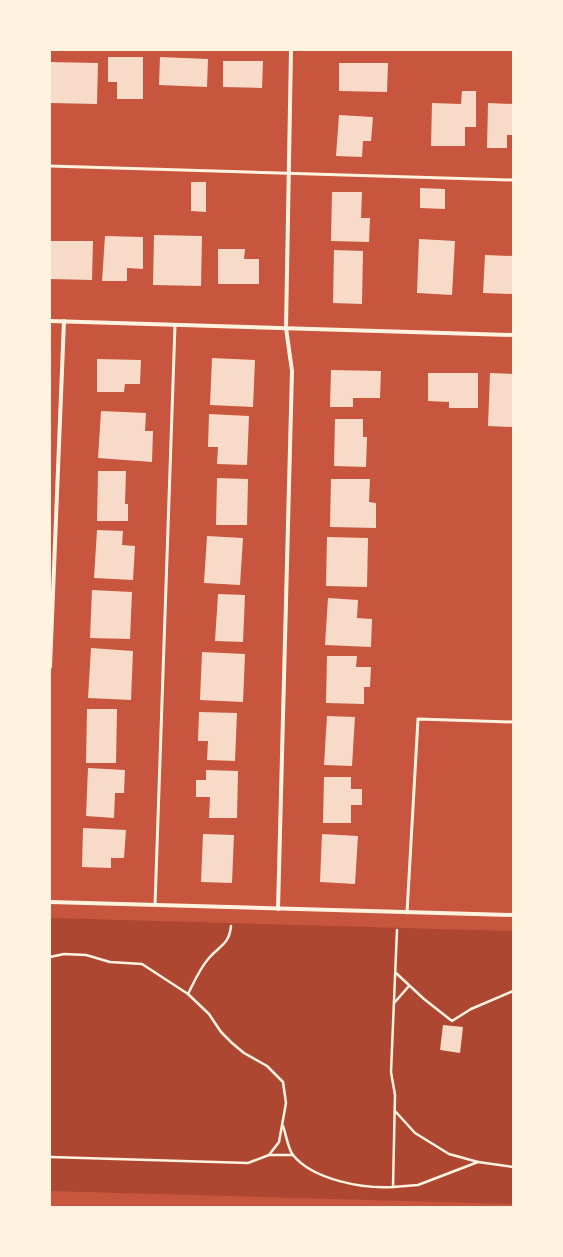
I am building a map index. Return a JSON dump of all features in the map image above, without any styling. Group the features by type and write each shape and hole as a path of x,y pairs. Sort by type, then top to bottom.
{"street":[{"path":"278,909 292,371 286,328 291,50"},
{"path":"50,321 513,335"},
{"path":"50,667 64,321"},
{"path":"50,902 513,915"}],"lane":[{"path":"50,166 513,180"},
{"path":"155,905 175,325"},
{"path":"406,913 418,719 513,722"}],"path":[{"path":"188,994 209,958 224,946 230,935 231,926"},
{"path":"393,1187 395,1095 391,1072 397,930"},
{"path":"50,957 64,954 79,955 110,962 142,964 188,994 209,1014 221,1032 232,1043 244,1053 267,1066 283,1082 286,1103 283,1126 279,1142 269,1155"},
{"path":"396,973 409,986 452,1021 471,1009 513,991"},
{"path":"394,1003 409,986"},
{"path":"395,1112 415,1133 449,1154 478,1162 513,1167"},
{"path":"283,1126 293,1155 319,1175 378,1188 418,1185 478,1162"},
{"path":"50,1157 248,1163 269,1155 293,1155"}],"shaded area":[{"path":"50,918 513,931 513,1204 50,1191"}],"building":[{"path":"108,57 143,57 143,99 117,99 117,82 108,82"},
{"path":"160,57 208,59 207,87 159,85"},
{"path":"223,61 263,61 262,88 223,87"},
{"path":"50,62 98,63 97,104 50,103"},
{"path":"339,63 388,63 387,92 339,91"},
{"path":"462,91 476,91 476,127 465,127 465,146 431,146 432,103 461,104"},
{"path":"488,103 513,104 513,135 507,135 507,148 487,148"},
{"path":"339,115 373,117 371,141 363,141 362,157 336,156"},
{"path":"191,182 206,182 206,212 191,211"},
{"path":"420,188 445,189 445,209 420,208"},
{"path":"332,192 362,192 361,218 370,218 369,242 331,241"},
{"path":"154,235 202,236 201,286 153,285"},
{"path":"105,236 143,237 143,269 127,268 127,281 102,281"},
{"path":"419,239 455,241 452,295 417,293"},
{"path":"50,241 93,241 92,280 50,279"},
{"path":"218,249 245,249 244,259 259,259 259,284 218,284"},
{"path":"334,250 363,251 362,304 333,303"},
{"path":"485,255 513,256 513,294 483,293"},
{"path":"212,358 255,360 253,407 210,405"},
{"path":"97,359 141,360 140,384 125,384 124,392 97,392"},
{"path":"331,370 381,371 380,398 353,398 353,407 330,407"},
{"path":"428,373 478,373 478,408 449,408 449,402 428,401"},
{"path":"490,373 513,374 512,427 488,426"},
{"path":"101,411 146,413 145,431 153,431 152,462 98,458"},
{"path":"209,414 249,416 247,465 217,464 218,447 208,447"},
{"path":"335,419 363,419 363,437 367,437 366,467 334,466"},
{"path":"98,471 126,471 125,504 128,504 128,521 97,521"},
{"path":"217,478 248,479 247,525 216,525"},
{"path":"331,479 370,479 369,502 376,503 376,528 330,527"},
{"path":"97,530 123,531 122,545 135,546 133,580 94,578"},
{"path":"207,536 243,538 240,585 204,583"},
{"path":"327,537 368,538 367,587 326,586"},
{"path":"92,590 132,592 130,639 90,638"},
{"path":"218,594 245,595 243,642 215,641"},
{"path":"328,598 358,600 357,618 372,619 371,647 325,645"},
{"path":"91,648 133,651 131,700 88,698"},
{"path":"202,652 245,654 243,702 200,700"},
{"path":"327,656 357,656 356,667 371,667 370,687 364,687 364,704 326,703"},
{"path":"87,709 117,709 116,763 86,763"},
{"path":"199,712 237,713 235,761 207,760 208,741 198,741"},
{"path":"327,716 355,717 352,766 324,765"},
{"path":"88,768 125,770 124,793 115,793 114,818 86,816"},
{"path":"206,770 238,771 237,818 209,818 210,797 196,797 196,780 206,780"},
{"path":"324,777 351,777 351,789 362,789 362,805 351,805 351,823 323,823"},
{"path":"83,828 126,830 124,858 111,858 111,868 82,867"},
{"path":"203,834 234,835 232,883 201,882"},
{"path":"322,834 358,836 355,884 320,882"},
{"path":"443,1025 463,1027 460,1053 440,1050"}]}
